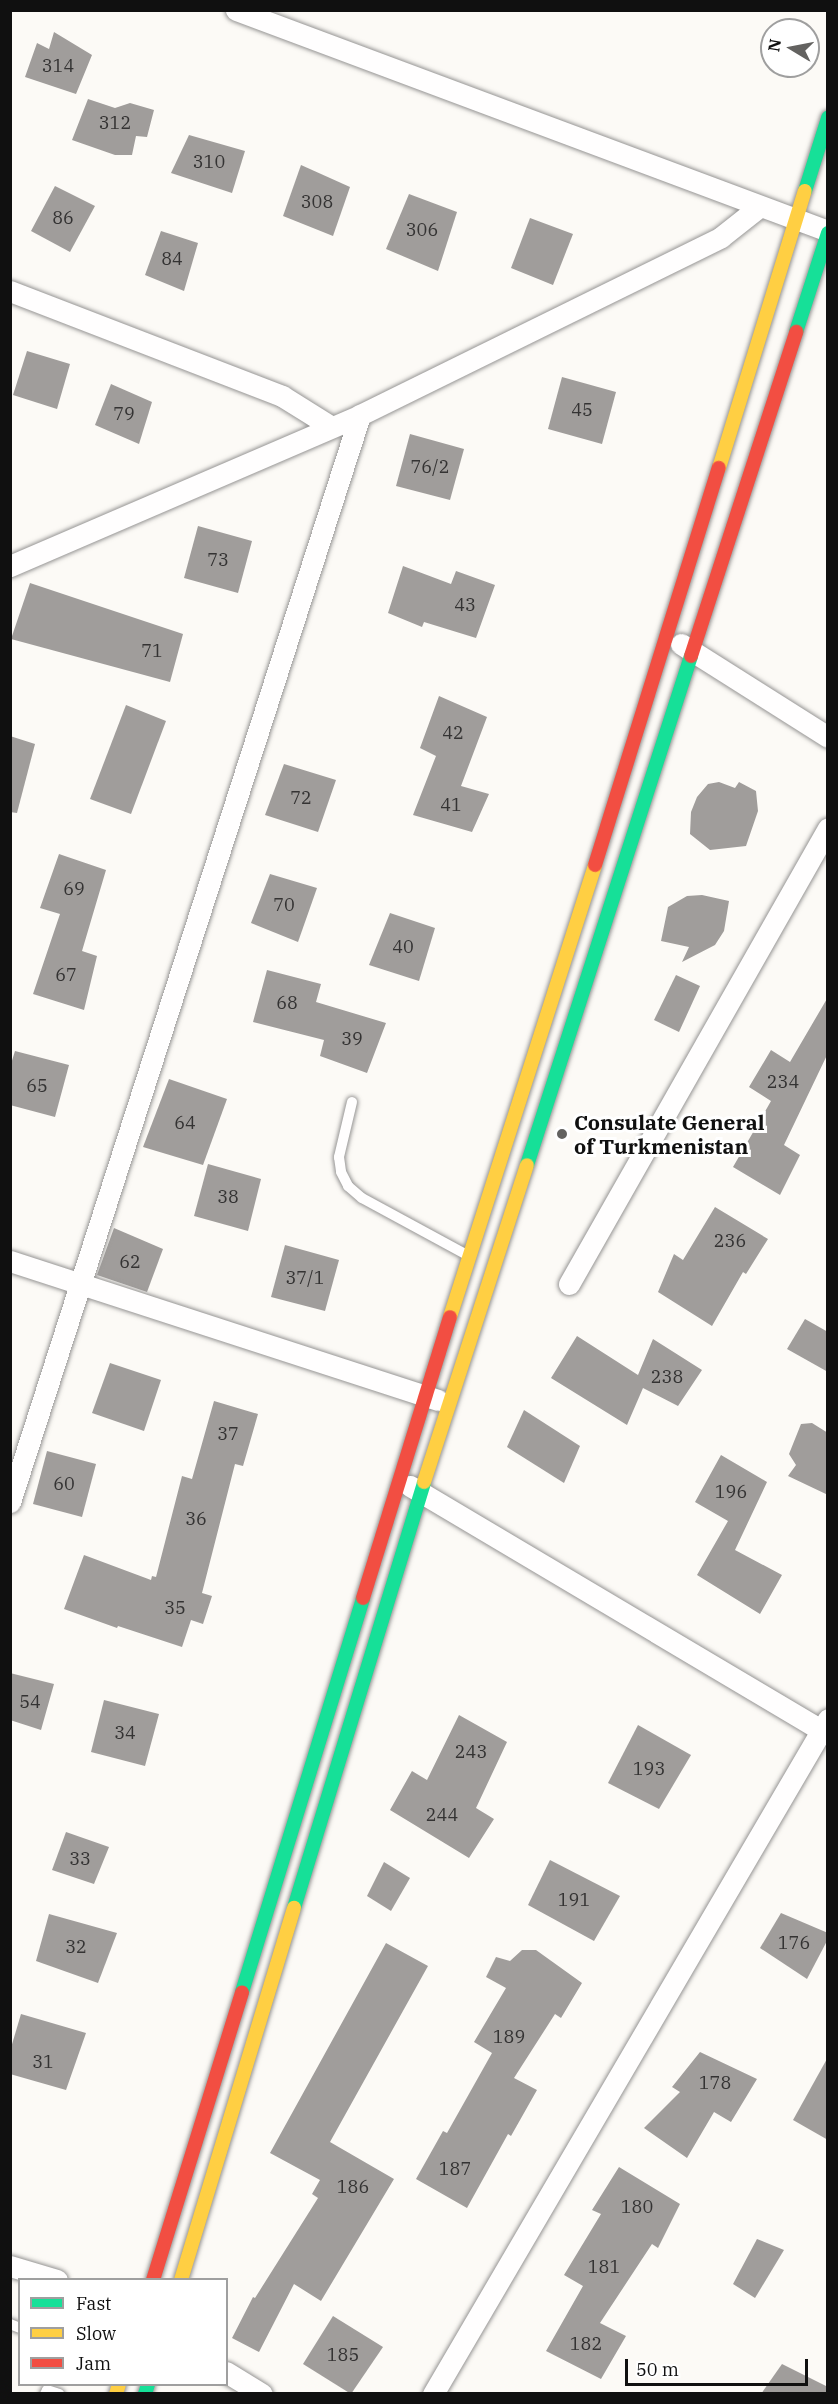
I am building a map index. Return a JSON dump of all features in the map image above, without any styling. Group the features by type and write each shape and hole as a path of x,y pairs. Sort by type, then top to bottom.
{"street":[{"path":"182,2278 422,1492 691,651 828,232 236,10"},
{"path":"154,2278 425,1396 828,118"},
{"path":"10,566 360,415 721,237 759,207"},
{"path":"10,291 282,396 330,426"},
{"path":"10,1502 83,1283 360,415"},
{"path":"665,633 828,737"},
{"path":"569,1284 828,828"},
{"path":"10,1261 451,1404"},
{"path":"399,1480 825,1727 434,2394"},
{"path":"10,2266 50,2278"},
{"path":"228,2373 262,2394"}],"lane":[{"path":"352,1102 339,1157 341,1172 348,1186 362,1198 470,1257"},
{"path":"46,2389 59,2394"}],"building":[{"path":"54,32 92,55 76,94 25,77 37,43 49,49"},
{"path":"88,99 115,108 130,103 154,110 147,137 136,136 132,155 115,155 72,140"},
{"path":"189,135 245,151 232,193 171,173"},
{"path":"301,165 350,187 333,236 283,216"},
{"path":"55,186 95,206 70,252 31,231"},
{"path":"409,194 457,212 438,271 386,249"},
{"path":"530,218 573,234 553,285 511,268"},
{"path":"161,231 198,243 184,291 145,275"},
{"path":"27,351 70,364 57,409 13,395"},
{"path":"562,377 616,392 602,444 548,429"},
{"path":"111,384 152,402 139,444 95,425"},
{"path":"410,434 464,449 450,500 396,486"},
{"path":"198,526 252,541 238,593 184,578"},
{"path":"403,566 451,584 456,571 495,585 476,638 424,622 422,627 388,613"},
{"path":"30,583 183,634 170,682 11,639"},
{"path":"439,696 487,717 461,786 489,794 472,832 413,815 436,756 420,748"},
{"path":"126,705 166,721 131,814 90,799"},
{"path":"10,736 35,744 17,813 10,812"},
{"path":"284,764 336,780 318,832 265,815"},
{"path":"719,782 735,788 739,782 756,791 758,811 746,846 710,850 690,834 691,812 697,797 708,784"},
{"path":"59,854 106,870 82,951 97,956 84,1010 33,994 60,914 40,908"},
{"path":"270,874 317,888 298,942 251,923"},
{"path":"702,895 729,901 724,931 715,945 682,962 689,947 661,941 668,907 687,896"},
{"path":"390,913 435,928 419,981 369,965"},
{"path":"267,970 321,984 316,1002 386,1023 367,1073 320,1056 324,1040 253,1022"},
{"path":"676,975 700,986 679,1032 654,1020"},
{"path":"828,997 828,1053 784,1145 800,1155 780,1195 733,1167 771,1101 749,1087 771,1050 790,1062"},
{"path":"15,1051 69,1065 55,1117 10,1105 10,1067"},
{"path":"169,1079 227,1099 203,1165 143,1147"},
{"path":"208,1164 261,1179 248,1231 194,1216"},
{"path":"715,1207 768,1239 746,1274 743,1272 712,1326 658,1292 674,1254 683,1260"},
{"path":"114,1228 163,1249 147,1292 97,1275"},
{"path":"285,1245 339,1260 325,1311 271,1297"},
{"path":"805,1319 828,1332 828,1372 787,1349"},
{"path":"577,1336 638,1375 653,1339 702,1370 678,1406 643,1388 627,1425 551,1378"},
{"path":"110,1363 161,1380 144,1431 92,1413"},
{"path":"214,1401 258,1414 243,1466 235,1464 202,1593 212,1596 203,1624 191,1620 182,1647 118,1626 117,1628 64,1609 84,1555 151,1580 152,1576 156,1577 182,1476 192,1479"},
{"path":"524,1410 580,1446 564,1483 507,1447"},
{"path":"812,1423 828,1433 828,1495 788,1476 796,1465 789,1454 801,1424"},
{"path":"47,1451 96,1464 82,1517 33,1504"},
{"path":"721,1455 767,1482 735,1550 782,1575 760,1614 697,1575 728,1521 695,1502"},
{"path":"10,1673 54,1684 41,1730 10,1720"},
{"path":"104,1700 159,1714 145,1766 91,1752"},
{"path":"459,1715 507,1742 476,1808 494,1819 469,1858 390,1810 412,1771 427,1780"},
{"path":"638,1725 691,1755 659,1809 608,1783"},
{"path":"66,1832 109,1847 94,1884 52,1870"},
{"path":"550,1860 620,1896 594,1941 528,1905"},
{"path":"384,1862 410,1878 391,1911 367,1896"},
{"path":"781,1913 828,1933 828,1939 807,1979 760,1948"},
{"path":"49,1914 117,1933 98,1983 36,1961"},
{"path":"386,1943 428,1966 330,2142 394,2179 321,2301 294,2284 259,2352 232,2338 253,2297 255,2298 318,2198 312,2194 320,2180 270,2153"},
{"path":"522,1950 536,1950 582,1983 561,2018 555,2014 514,2078 537,2090 511,2136 508,2134 467,2208 416,2179 443,2131 447,2133 492,2053 474,2042 506,1988 486,1977 496,1957 510,1961"},
{"path":"21,2014 86,2033 66,2090 10,2074 10,2051"},
{"path":"700,2052 757,2079 731,2122 714,2112 687,2158 644,2128 680,2092 672,2087"},
{"path":"828,2057 828,2140 793,2120"},
{"path":"619,2167 680,2204 658,2248 652,2244 600,2323 626,2336 601,2379 546,2351 583,2286 564,2275 601,2214 592,2210"},
{"path":"757,2239 784,2250 755,2298 733,2284"},
{"path":"333,2316 383,2347 351,2394 303,2364"},
{"path":"782,2364 828,2387 828,2394 761,2394"}],"traffic: fast":[{"path":"805,191 828,118"},
{"path":"796,332 828,233"},
{"path":"527,1165 691,656"},
{"path":"294,1908 424,1482"},
{"path":"242,1992 363,1598"},
{"path":"145,2394 147,2386"}],"traffic: slow":[{"path":"719,468 805,191"},
{"path":"450,1317 595,865"},
{"path":"424,1482 527,1165"},
{"path":"182,2278 294,1908"},
{"path":"116,2394 118,2386"}],"traffic: jam":[{"path":"691,656 796,332"},
{"path":"595,865 719,468"},
{"path":"363,1598 450,1317"},
{"path":"154,2278 242,1992"}],"place":[{"name":"Consulate General of Turkmenistan","path":"562,1134"}]}
